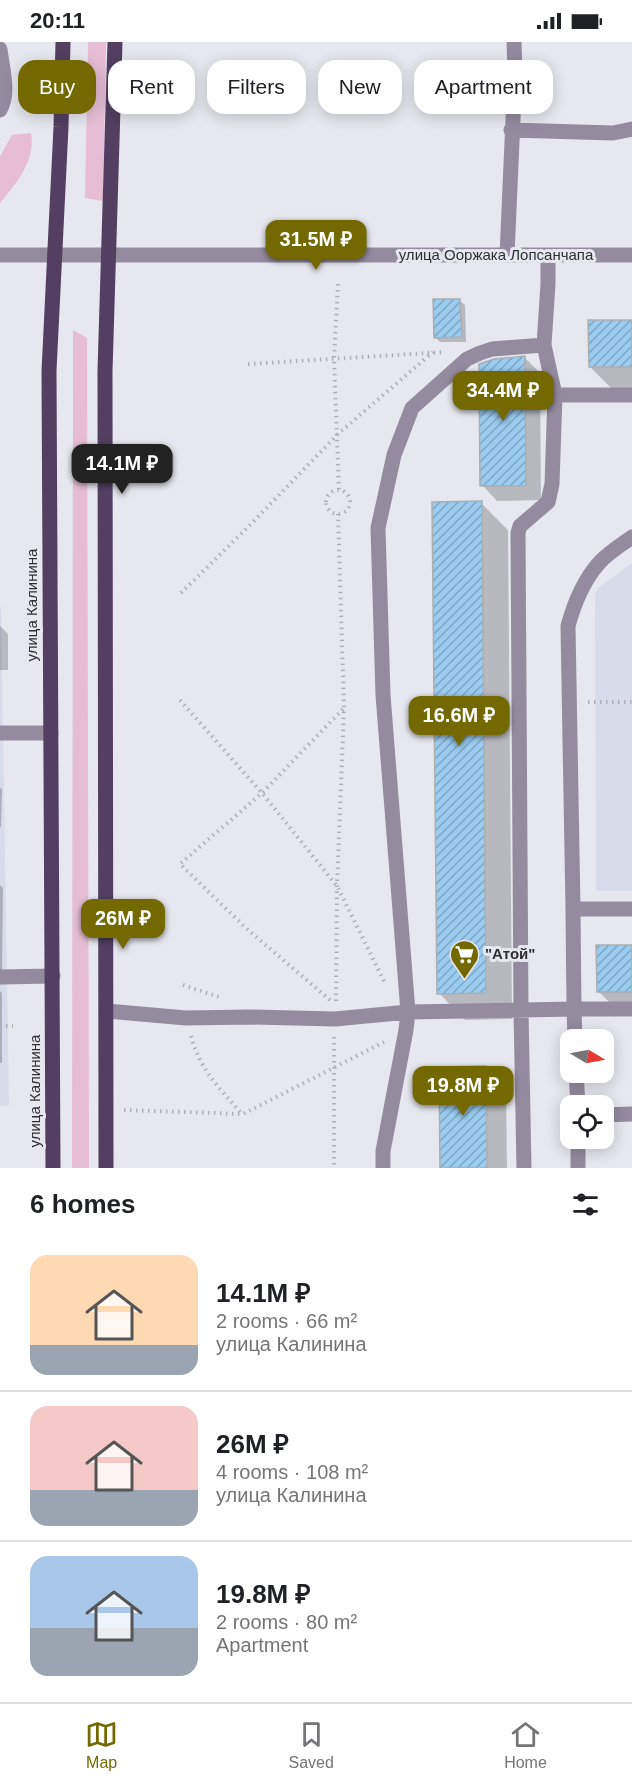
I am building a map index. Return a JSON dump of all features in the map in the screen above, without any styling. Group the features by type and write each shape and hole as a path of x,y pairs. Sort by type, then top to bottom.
{"main road":[{"name":"улица Калинина","path":"53,1168 49,371 63,42"},
{"path":"106,1168 105,371 115,42"}],"street":[{"path":"507,255 515,74 514,42"},
{"path":"0,49 5,93 4,103 0,110"},
{"path":"511,130 613,133 632,129"},
{"name":"улица Ооржака Лопсанчапа","path":"0,255 632,255"},
{"path":"524,1168 518,532 520,526 548,502 552,484 555,395 544,345 548,255"},
{"path":"383,1168 383,1151 408,1012 383,695 378,528 394,455 412,408 467,359 480,352 544,345"},
{"path":"555,395 632,395"},
{"path":"575,1029 568,626 573,605 590,574 600,561 632,537"},
{"path":"0,733 51,732"},
{"path":"573,909 632,909"},
{"path":"0,977 53,976"},
{"path":"107,1011 186,1018 335,1018 408,1012 632,1009"},
{"path":"614,1115 632,1114"},
{"path":"578,1149 578,1168"}],"path":[{"path":"338,284 334,358 339,491"},
{"path":"181,593 338,434 433,352 248,364"},
{"path":"339,491 347,494 350,503 346,511 338,514 330,511 327,504 330,494 339,491"},
{"path":"338,514 344,708 335,1004 248,929 180,864 262,793 344,708"},
{"path":"569,699 595,703 632,702"},
{"path":"180,700 262,793 337,886 388,989"},
{"path":"183,985 227,999"},
{"path":"186,1018 195,1050 209,1077 243,1114"},
{"path":"334,1168 335,1018"},
{"path":"0,1026 13,1026"},
{"path":"107,1109 243,1114 380,1045"}],"shaded area":[{"path":"88,42 106,42 103,201 85,198 87,114 96,114 96,60 88,60"},
{"path":"31,133 31,153 28,162 19,179 0,203 0,156 12,135"},
{"path":"73,330 87,338 89,1168 72,1168"},
{"path":"632,563 632,891 596,891 595,595 598,588"},
{"path":"1,606 9,1106 0,1106"}],"building":[{"path":"433,299 460,299 462,337 434,338"},
{"path":"588,320 632,320 632,367 589,367"},
{"path":"525,356 526,486 480,486 479,364 494,359"},
{"path":"482,501 486,993 437,994 432,502"},
{"path":"596,945 632,945 632,992 597,992"},
{"path":"486,1066 487,1168 440,1168 439,1067"}],"place":[{"name":"\"Атой\"","path":"464,980"}]}
